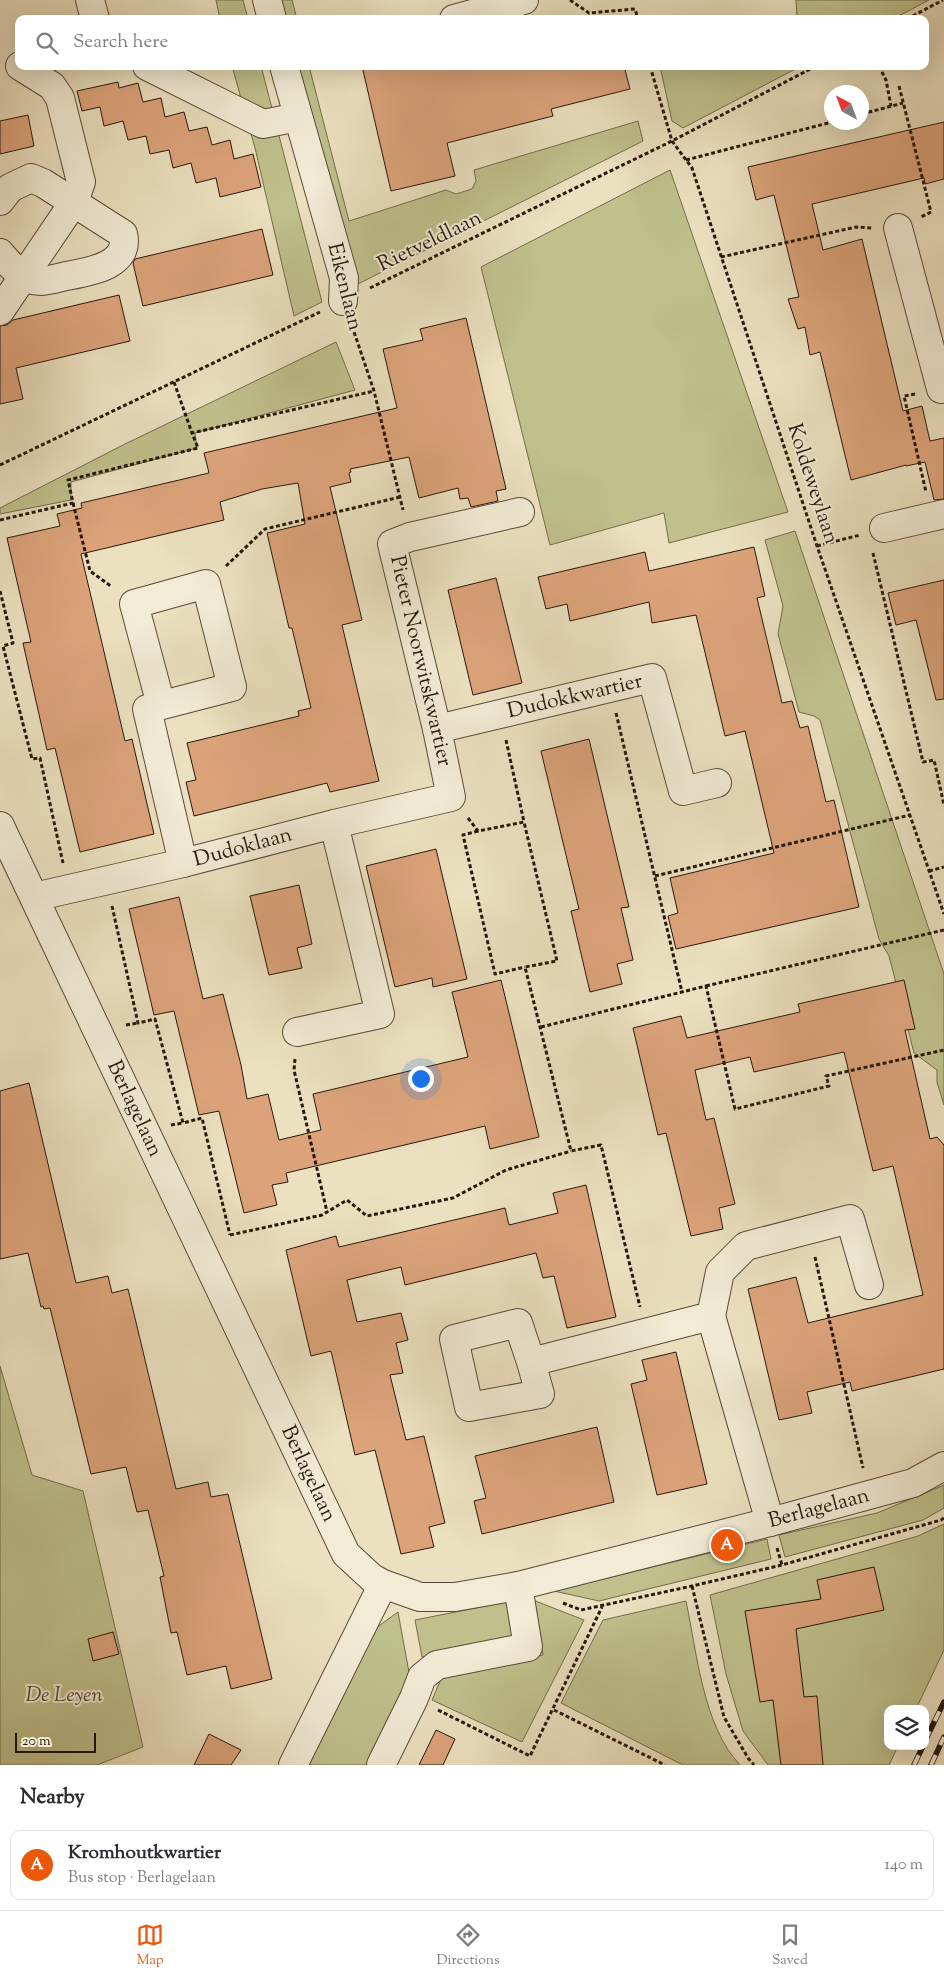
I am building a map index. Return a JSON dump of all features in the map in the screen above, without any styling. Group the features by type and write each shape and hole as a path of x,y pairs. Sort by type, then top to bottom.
{"street":[{"path":"90,0 94,15"},
{"path":"267,0 271,15"},
{"path":"469,15 524,0"},
{"path":"0,54 15,63"},
{"path":"0,311 74,202 81,182 60,98 52,86 26,70"},
{"path":"155,70 263,124 298,117"},
{"name":"Eikenlaan","path":"285,70 344,278 344,301"},
{"path":"0,201 10,188 31,178 74,202 123,234 125,240 120,253 111,263 98,269 39,282 23,275 10,265 0,253"},
{"path":"898,228 942,388"},
{"path":"410,537 520,512"},
{"path":"876,530 938,515"},
{"name":"Pieter Noorwitskwartier","path":"410,537 392,544 437,729 451,797"},
{"path":"161,706 134,604 206,584 232,687 161,706 147,709 183,863"},
{"name":"Dudokkwartier","path":"437,729 652,678 683,791 717,783"},
{"name":"Dudoklaan","path":"34,897 183,863 334,824 451,797"},
{"path":"297,1032 380,1014 334,824"},
{"name":"Berlagelaan","path":"0,826 346,1554 372,1578 383,1584 420,1597 455,1597 518,1586 770,1522 913,1483 944,1466"},
{"path":"770,1522 711,1316 720,1272 746,1246 850,1219 869,1285"},
{"path":"532,1362 711,1316"},
{"path":"293,1765 383,1584"},
{"path":"381,1765 414,1698 422,1677 437,1665 528,1648 518,1586"}],"path":[{"path":"570,0 589,13 636,9 637,15"},
{"path":"914,15 942,0"},
{"name":"Koldeweylaan","path":"651,70 672,141 692,168 817,546 944,914"},
{"name":"Rietveldlaan","path":"0,465 344,301 672,141 808,70"},
{"path":"881,70 886,80 891,106"},
{"path":"721,257 856,227 898,228 931,212 898,86"},
{"path":"869,112 903,103"},
{"path":"686,160 824,124"},
{"name":"Eikenlaan","path":"344,301 374,391 410,537"},
{"path":"134,604 90,571 68,480 198,448 174,382"},
{"path":"938,515 904,396 942,388"},
{"path":"192,433 374,391"},
{"path":"206,584 265,529 400,497"},
{"path":"0,520 73,503"},
{"path":"817,546 876,530 878,570 923,762 934,760 944,805"},
{"path":"0,591 13,643 1,646 32,759 40,758 69,889"},
{"path":"610,689 682,992"},
{"path":"500,714 557,961 495,974 463,835 524,822"},
{"path":"451,797 478,831"},
{"path":"655,876 910,816"},
{"path":"929,871 944,867"},
{"path":"107,881 138,1022 155,1019 183,1123 202,1118 230,1236"},
{"path":"541,1027 944,930"},
{"path":"525,967 571,1151"},
{"path":"706,986 735,1109 829,1086 826,1076 944,1050"},
{"path":"297,1032 294,1070 327,1212"},
{"path":"198,1243 322,1214 347,1200 367,1216 453,1198 506,1170 571,1151 601,1145 646,1332"},
{"path":"808,1230 869,1495"},
{"path":"414,1698 530,1756 554,1710 602,1606 791,1562 944,1518"},
{"path":"692,1586 724,1717 754,1765"},
{"path":"554,1710 665,1765"}],"green space":[{"path":"216,0 243,0 247,15 219,15"},
{"path":"270,0 292,0 296,15 274,15"},
{"path":"796,0 929,0 901,15 797,15"},
{"path":"233,70 262,70 322,302 294,316 255,148"},
{"path":"288,70 310,70 349,221 446,190 456,194 472,189 476,181 474,170 638,121 643,141 346,290"},
{"path":"661,70 793,70 683,128 672,121"},
{"path":"670,170 788,512 669,543 664,513 550,545 481,267"},
{"path":"336,342 355,390 195,433 197,448 71,482 71,500 0,514 0,508 123,445"},
{"path":"795,531 944,974 944,1105 937,1082 937,1070 914,1053 889,956 879,939 820,720 814,716 799,712 778,634 783,606 765,540"},
{"name":"De Leyen","path":"0,1366 32,1475 83,1491 143,1747 97,1765 0,1765"},
{"path":"944,1485 944,1508 923,1520 785,1557 779,1535 877,1513"},
{"path":"944,1524 944,1650 918,1705 884,1705 884,1750 896,1750 889,1765 768,1765 743,1731 726,1674 710,1595 918,1536"},
{"path":"767,1539 771,1559 599,1601 554,1591"},
{"path":"533,1600 584,1620 522,1742 432,1700 444,1672 543,1655"},
{"path":"686,1601 703,1688 710,1710 728,1749 740,1765 683,1765 561,1703 603,1620"},
{"path":"506,1602 514,1639 422,1657 415,1620"},
{"path":"398,1612 410,1678 366,1765 309,1765 376,1628"}],"building":[{"path":"363,70 625,70 630,89 551,109 553,116 447,143 455,176 391,191"},
{"path":"118,82 119,88 138,83 143,102 161,98 165,117 184,112 189,131 207,127 212,145 230,140 234,159 253,154 261,187 220,197 216,178 196,183 191,163 173,168 169,150 150,154 146,136 128,140 123,121 104,126 100,107 82,111 77,91"},
{"path":"28,115 34,146 0,154 0,121"},
{"path":"944,122 944,179 925,184 924,178 812,204 823,250 862,239 903,411 922,406 930,441 944,438 944,499 934,500 925,462 906,465 851,480 820,352 810,355 805,327 798,329 788,299 799,297 774,195 756,200 748,167"},
{"path":"262,229 273,275 143,306 133,263 135,259"},
{"path":"119,295 130,341 16,368 23,399 0,404 0,326 7,325 13,320"},
{"path":"466,318 506,489 496,491 498,501 471,507 468,498 460,499 458,488 419,498 409,457 350,469 351,482 330,487 362,620 342,625 379,781 330,792 327,783 194,816 186,782 196,780 187,743 299,716 298,711 311,708 292,628 289,628 267,533 305,524 298,483 262,489 220,502 224,520 81,554 125,741 132,739 154,834 80,852 55,748 47,750 23,643 31,642 7,538 60,526 57,514 82,508 81,503 209,473 204,453 397,408 383,349 423,340 420,329"},
{"path":"754,547 765,596 757,598 782,703 792,701 800,728 808,726 826,802 834,800 859,907 676,949 668,916 678,913 670,878 774,853 745,731 725,736 696,615 652,623 649,602 570,621 567,604 546,609 538,577 645,552 649,571"},
{"path":"496,578 522,683 473,695 448,590"},
{"path":"944,580 944,699 936,700 916,620 896,625 888,593"},
{"path":"589,739 629,907 621,908 633,960 617,964 622,984 590,992 571,911 579,909 541,751"},
{"path":"436,849 467,979 433,987 432,978 395,987 366,866"},
{"path":"299,885 312,944 297,948 302,968 269,975 250,896"},
{"path":"179,897 203,999 223,994 241,1065 247,1099 268,1094 279,1140 321,1130 313,1094 468,1057 452,992 501,980 539,1137 490,1149 485,1126 286,1173 288,1182 272,1185 277,1205 244,1213 219,1111 199,1115 174,1011 154,1015 129,909"},
{"path":"904,980 915,1029 905,1030 930,1139 937,1137 944,1145 944,1369 852,1391 850,1382 807,1392 812,1413 779,1420 748,1289 796,1277 808,1323 923,1295 893,1166 873,1171 844,1052 754,1072 750,1057 695,1070 706,1120 714,1118 735,1204 719,1208 723,1229 691,1236 666,1133 658,1135 633,1028 681,1016 687,1038 800,1012 798,1004"},
{"path":"29,1083 76,1283 108,1276 112,1293 128,1289 176,1489 208,1482 211,1497 228,1494 272,1679 231,1689 226,1666 187,1675 177,1632 171,1633 160,1577 164,1576 148,1510 137,1512 126,1467 91,1474 50,1308 44,1309 43,1306 41,1307 28,1253 0,1259 0,1091"},
{"path":"586,1185 616,1317 567,1328 554,1276 543,1278 536,1253 405,1285 401,1267 347,1280 357,1322 401,1313 408,1340 396,1343 403,1373 390,1375 406,1440 424,1436 445,1523 429,1527 434,1547 401,1554 375,1450 355,1455 331,1351 311,1356 286,1250 336,1236 339,1247 505,1208 509,1225 558,1213 553,1193"},
{"path":"676,1352 707,1484 657,1495 631,1384 647,1380 642,1360"},
{"path":"597,1427 614,1502 482,1534 474,1501 486,1498 475,1456"},
{"path":"874,1567 884,1610 796,1629 804,1697 817,1696 823,1765 781,1765 773,1700 760,1702 745,1611 821,1599 817,1580"},
{"path":"113,1632 119,1654 93,1661 88,1639"},
{"path":"436,1730 455,1739 443,1765 419,1765"},
{"path":"209,1734 241,1750 231,1765 194,1765"}],"railway":[{"path":"929,1733 944,1702"},
{"path":"931,1765 944,1737"},
{"path":"914,1765 921,1750"}],"place":[{"name":"Kromhoutkwartier","path":"727,1545"}]}
